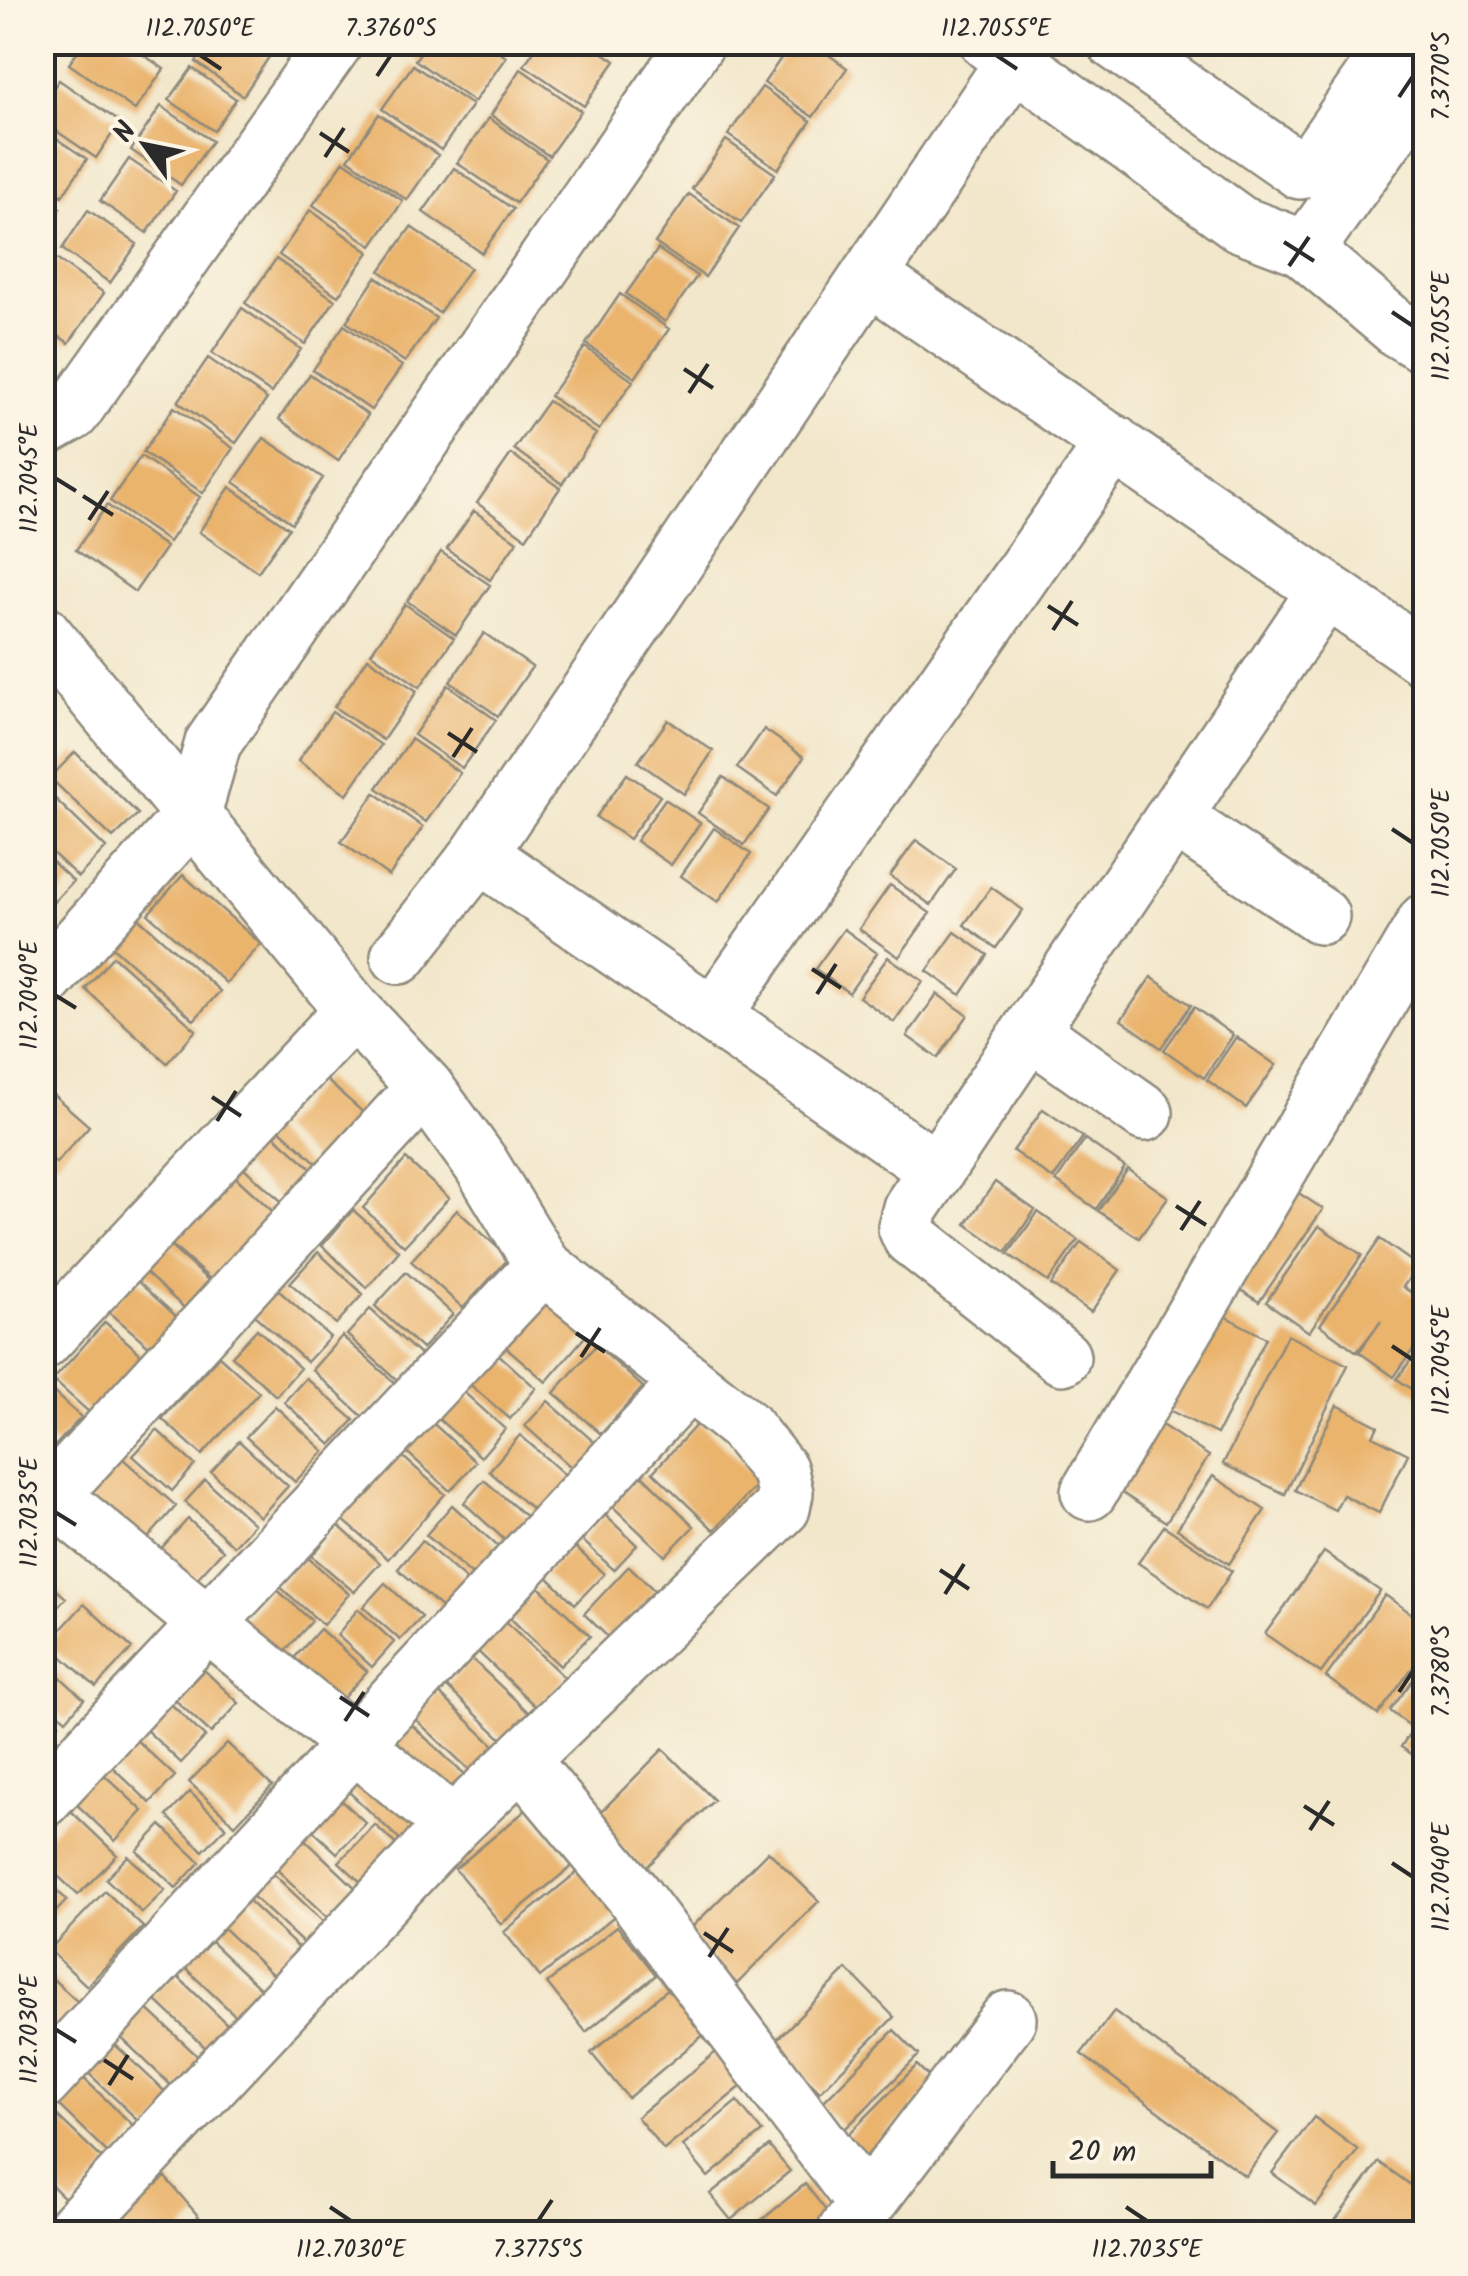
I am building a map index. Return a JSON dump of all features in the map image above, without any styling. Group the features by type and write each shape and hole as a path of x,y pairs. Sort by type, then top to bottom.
{"street":[{"path":"42,430 72,414 336,42"},
{"path":"42,982 193,814 213,742 697,42"},
{"path":"1115,42 1300,170 1313,164 1398,42"},
{"path":"400,956 479,854 869,276 1009,49 1240,224 1301,247 1398,330 1426,346"},
{"path":"1301,247 1315,237 1426,82"},
{"path":"869,276 1426,659"},
{"path":"714,1014 1114,443"},
{"path":"1062,1357 911,1238 906,1227 911,1208 1326,590"},
{"path":"42,632 353,1010 425,1087 481,1164 543,1266 744,1426 780,1471 785,1493 782,1508 453,1825 70,2234"},
{"path":"1173,817 1322,916"},
{"path":"479,854 936,1170"},
{"path":"1089,1492 1421,939"},
{"path":"42,1342 353,1010"},
{"path":"1030,1030 1145,1114"},
{"path":"425,1087 47,1500 453,1825"},
{"path":"42,1800 543,1266"},
{"path":"42,2082 689,1382"},
{"path":"522,1760 630,1892 855,2219 1008,2019"},
{"path":"42,2220 57,2234"}],"building":[{"path":"84,42 125,42 164,69 135,110 69,64"},
{"path":"209,42 248,42 269,57 243,96 196,62"},
{"path":"428,42 484,42 506,57 474,102 415,60"},
{"path":"540,42 588,42 615,61 584,106 524,65"},
{"path":"792,42 811,42 847,68 813,117 764,83"},
{"path":"413,65 472,105 441,150 382,109"},
{"path":"192,68 236,99 214,131 169,100"},
{"path":"521,69 581,111 549,156 491,115"},
{"path":"59,80 120,122 96,158 42,121 42,104"},
{"path":"762,87 811,121 778,169 728,135"},
{"path":"161,106 212,141 181,185 131,150"},
{"path":"379,114 438,155 407,200 348,159"},
{"path":"489,118 547,159 516,203 457,163"},
{"path":"42,129 87,159 62,196 42,182"},
{"path":"726,140 775,174 741,223 692,189"},
{"path":"129,159 176,191 147,233 100,201"},
{"path":"344,161 403,201 372,246 313,205"},
{"path":"454,168 513,209 482,253 423,212"},
{"path":"689,194 739,228 705,277 655,243"},
{"path":"42,196 60,208 42,233"},
{"path":"88,210 137,244 110,283 62,249"},
{"path":"310,210 369,252 338,296 279,255"},
{"path":"411,227 470,268 439,313 380,271"},
{"path":"658,249 697,276 665,322 626,294"},
{"path":"55,258 104,293 69,343 42,325 42,276"},
{"path":"276,259 335,300 305,344 245,303"},
{"path":"376,277 436,318 405,362 346,322"},
{"path":"620,294 669,329 635,378 586,344"},
{"path":"242,308 301,349 271,393 212,353"},
{"path":"344,325 402,366 371,410 313,370"},
{"path":"585,347 633,381 599,430 550,396"},
{"path":"208,358 267,399 236,443 178,402"},
{"path":"310,374 368,415 338,461 279,419"},
{"path":"548,401 596,434 562,484 514,449"},
{"path":"174,407 233,448 203,493 143,452"},
{"path":"264,438 323,478 292,523 234,482"},
{"path":"511,454 560,488 526,538 477,503"},
{"path":"141,456 200,497 169,542 110,501"},
{"path":"230,487 289,528 258,572 199,532"},
{"path":"107,505 166,547 135,592 76,550"},
{"path":"474,511 517,541 490,580 447,549"},
{"path":"441,552 490,585 456,635 407,601"},
{"path":"405,604 454,638 420,687 371,653"},
{"path":"484,633 532,667 498,716 450,682"},
{"path":"368,658 417,691 383,740 334,707"},
{"path":"448,685 496,720 462,768 414,735"},
{"path":"332,712 381,745 347,794 298,761"},
{"path":"668,720 713,751 684,794 638,762"},
{"path":"764,729 804,757 777,796 737,768"},
{"path":"411,739 460,773 426,822 377,788"},
{"path":"75,752 138,814 113,838 50,778"},
{"path":"627,774 660,796 629,839 596,817"},
{"path":"723,777 769,809 744,845 698,813"},
{"path":"44,788 106,848 78,877 42,843"},
{"path":"375,793 423,827 389,876 341,842"},
{"path":"665,799 700,823 671,865 636,841"},
{"path":"714,828 751,854 718,902 681,876"},
{"path":"916,840 956,869 931,905 890,876"},
{"path":"42,852 73,881 48,908 42,902"},
{"path":"183,875 261,944 226,983 148,914"},
{"path":"890,885 930,913 899,957 859,929"},
{"path":"991,887 1023,910 996,948 964,925"},
{"path":"134,914 220,991 194,1020 108,943"},
{"path":"844,929 877,953 849,993 815,969"},
{"path":"955,932 988,955 961,995 927,971"},
{"path":"113,956 196,1030 167,1063 85,989"},
{"path":"888,957 923,981 894,1022 859,997"},
{"path":"1151,977 1191,1005 1161,1048 1121,1020"},
{"path":"937,994 968,1015 938,1058 907,1036"},
{"path":"1194,1007 1233,1035 1204,1078 1164,1050"},
{"path":"1236,1037 1276,1065 1246,1108 1207,1080"},
{"path":"324,1078 365,1114 319,1165 279,1129"},
{"path":"42,1085 89,1126 56,1163 42,1151"},
{"path":"1043,1109 1083,1137 1053,1179 1013,1151"},
{"path":"266,1128 319,1175 289,1208 236,1161"},
{"path":"1085,1139 1125,1167 1096,1209 1056,1181"},
{"path":"406,1159 449,1198 404,1246 363,1208"},
{"path":"1128,1169 1168,1197 1139,1238 1098,1211"},
{"path":"230,1172 279,1217 217,1285 168,1242"},
{"path":"995,1182 1035,1210 1006,1252 966,1224"},
{"path":"1288,1186 1323,1209 1259,1302 1224,1278"},
{"path":"353,1210 399,1251 367,1288 322,1246"},
{"path":"457,1210 509,1258 463,1308 411,1261"},
{"path":"1038,1212 1078,1240 1048,1282 1008,1254"},
{"path":"1319,1226 1362,1255 1309,1332 1266,1302"},
{"path":"161,1238 218,1289 193,1316 137,1265"},
{"path":"1380,1239 1418,1266 1403,1287 1426,1303 1426,1331 1394,1377 1359,1352 1381,1321 1357,1352 1320,1325"},
{"path":"1081,1242 1120,1270 1091,1312 1051,1285"},
{"path":"318,1252 363,1294 336,1324 290,1283"},
{"path":"406,1272 453,1314 422,1349 375,1306"},
{"path":"135,1279 186,1325 159,1355 107,1310"},
{"path":"277,1289 330,1337 307,1362 254,1315"},
{"path":"542,1290 589,1332 546,1382 498,1340"},
{"path":"370,1309 420,1355 397,1380 347,1335"},
{"path":"1215,1311 1266,1338 1217,1434 1165,1408"},
{"path":"105,1322 143,1356 91,1414 53,1380"},
{"path":"257,1329 300,1368 276,1396 232,1356"},
{"path":"1287,1335 1348,1365 1285,1494 1223,1464"},
{"path":"342,1336 395,1383 363,1417 312,1370"},
{"path":"1426,1339 1426,1399 1397,1379"},
{"path":"487,1344 536,1388 510,1419 459,1375"},
{"path":"596,1345 643,1387 601,1434 554,1393"},
{"path":"219,1356 259,1392 202,1455 162,1419"},
{"path":"306,1378 354,1420 331,1445 284,1402"},
{"path":"42,1382 81,1417 55,1446 42,1434"},
{"path":"457,1386 505,1429 481,1457 433,1414"},
{"path":"548,1401 603,1450 581,1476 525,1426"},
{"path":"1337,1405 1378,1426 1373,1436 1408,1454 1379,1513 1343,1495 1335,1510 1295,1490"},
{"path":"275,1406 324,1451 295,1482 246,1437"},
{"path":"426,1417 476,1462 450,1491 400,1446"},
{"path":"699,1422 761,1481 714,1530 653,1472"},
{"path":"1157,1422 1209,1456 1166,1522 1113,1487"},
{"path":"157,1430 195,1465 172,1491 133,1456"},
{"path":"520,1435 573,1482 542,1518 489,1471"},
{"path":"239,1441 288,1486 260,1517 211,1472"},
{"path":"392,1447 445,1494 388,1559 334,1512"},
{"path":"122,1458 176,1506 141,1546 86,1497"},
{"path":"641,1474 694,1526 665,1556 611,1505"},
{"path":"1213,1476 1265,1510 1229,1564 1177,1529"},
{"path":"205,1480 254,1524 234,1546 185,1502"},
{"path":"484,1480 529,1519 508,1543 464,1503"},
{"path":"452,1505 503,1551 478,1580 426,1535"},
{"path":"605,1515 637,1545 614,1570 582,1540"},
{"path":"188,1519 223,1550 193,1583 158,1552"},
{"path":"338,1525 380,1563 354,1592 312,1556"},
{"path":"1164,1526 1232,1571 1207,1609 1138,1563"},
{"path":"422,1541 469,1582 444,1610 398,1569"},
{"path":"573,1545 604,1574 575,1604 545,1575"},
{"path":"1324,1552 1380,1591 1321,1673 1265,1634"},
{"path":"305,1555 349,1594 323,1625 278,1585"},
{"path":"629,1566 656,1592 610,1639 584,1614"},
{"path":"42,1577 66,1598 42,1624"},
{"path":"385,1583 422,1617 400,1640 363,1607"},
{"path":"273,1586 312,1621 275,1662 237,1628"},
{"path":"539,1587 590,1636 560,1666 510,1618"},
{"path":"1385,1595 1426,1624 1426,1649 1378,1715 1326,1677"},
{"path":"84,1604 132,1648 96,1687 48,1644"},
{"path":"358,1609 394,1642 372,1667 337,1635"},
{"path":"499,1615 565,1678 537,1708 471,1645"},
{"path":"320,1629 367,1671 335,1707 288,1665"},
{"path":"472,1659 529,1713 503,1740 446,1686"},
{"path":"1426,1662 1426,1764 1401,1747 1413,1728 1390,1711"},
{"path":"204,1670 239,1703 211,1733 175,1700"},
{"path":"54,1671 84,1699 66,1720 42,1699 42,1684"},
{"path":"438,1692 502,1753 478,1778 414,1718"},
{"path":"169,1702 205,1737 181,1763 144,1728"},
{"path":"42,1708 59,1724 42,1743"},
{"path":"408,1721 473,1783 445,1813 380,1750"},
{"path":"132,1736 175,1776 150,1803 107,1762"},
{"path":"227,1743 272,1786 235,1825 189,1782"},
{"path":"663,1749 714,1800 644,1870 594,1819"},
{"path":"371,1767 424,1818 401,1841 348,1791"},
{"path":"98,1769 143,1811 115,1841 70,1798"},
{"path":"190,1792 226,1827 203,1851 167,1816"},
{"path":"337,1796 366,1823 337,1853 309,1827"},
{"path":"526,1810 572,1866 501,1924 455,1869"},
{"path":"71,1811 117,1855 78,1895 42,1861 42,1841"},
{"path":"161,1825 200,1862 176,1888 137,1851"},
{"path":"375,1825 415,1862 380,1900 339,1862"},
{"path":"296,1831 363,1895 334,1924 268,1861"},
{"path":"768,1851 819,1901 737,1984 686,1933"},
{"path":"128,1856 165,1890 142,1913 106,1879"},
{"path":"582,1868 618,1913 540,1977 504,1932"},
{"path":"269,1870 326,1924 306,1946 248,1892"},
{"path":"42,1877 67,1900 42,1926"},
{"path":"105,1891 143,1927 87,1986 49,1950"},
{"path":"242,1895 304,1953 278,1980 217,1922"},
{"path":"617,1926 656,1975 586,2032 547,1983"},
{"path":"208,1939 266,1994 241,2021 183,1966"},
{"path":"42,1969 80,2004 56,2029 42,2017"},
{"path":"847,1969 894,2017 820,2092 772,2044"},
{"path":"174,1973 230,2027 208,2050 151,1996"},
{"path":"670,1987 707,2032 628,2098 591,2053"},
{"path":"140,2002 205,2063 177,2091 113,2030"},
{"path":"1114,2011 1278,2133 1245,2176 1081,2054"},
{"path":"894,2030 919,2055 845,2129 820,2105"},
{"path":"107,2037 176,2102 149,2131 80,2065"},
{"path":"716,2052 743,2085 664,2150 637,2117"},
{"path":"917,2065 936,2084 862,2160 842,2141"},
{"path":"74,2069 140,2132 114,2159 49,2096"},
{"path":"737,2101 762,2132 708,2177 683,2146"},
{"path":"45,2104 110,2166 73,2206 42,2176"},
{"path":"1314,2117 1358,2150 1316,2206 1272,2173"},
{"path":"769,2146 790,2171 731,2220 710,2194"},
{"path":"1379,2162 1426,2196 1426,2234 1342,2234 1331,2226"},
{"path":"165,2177 199,2217 180,2234 99,2234"},
{"path":"805,2184 828,2213 803,2234 755,2234 751,2229"}]}
